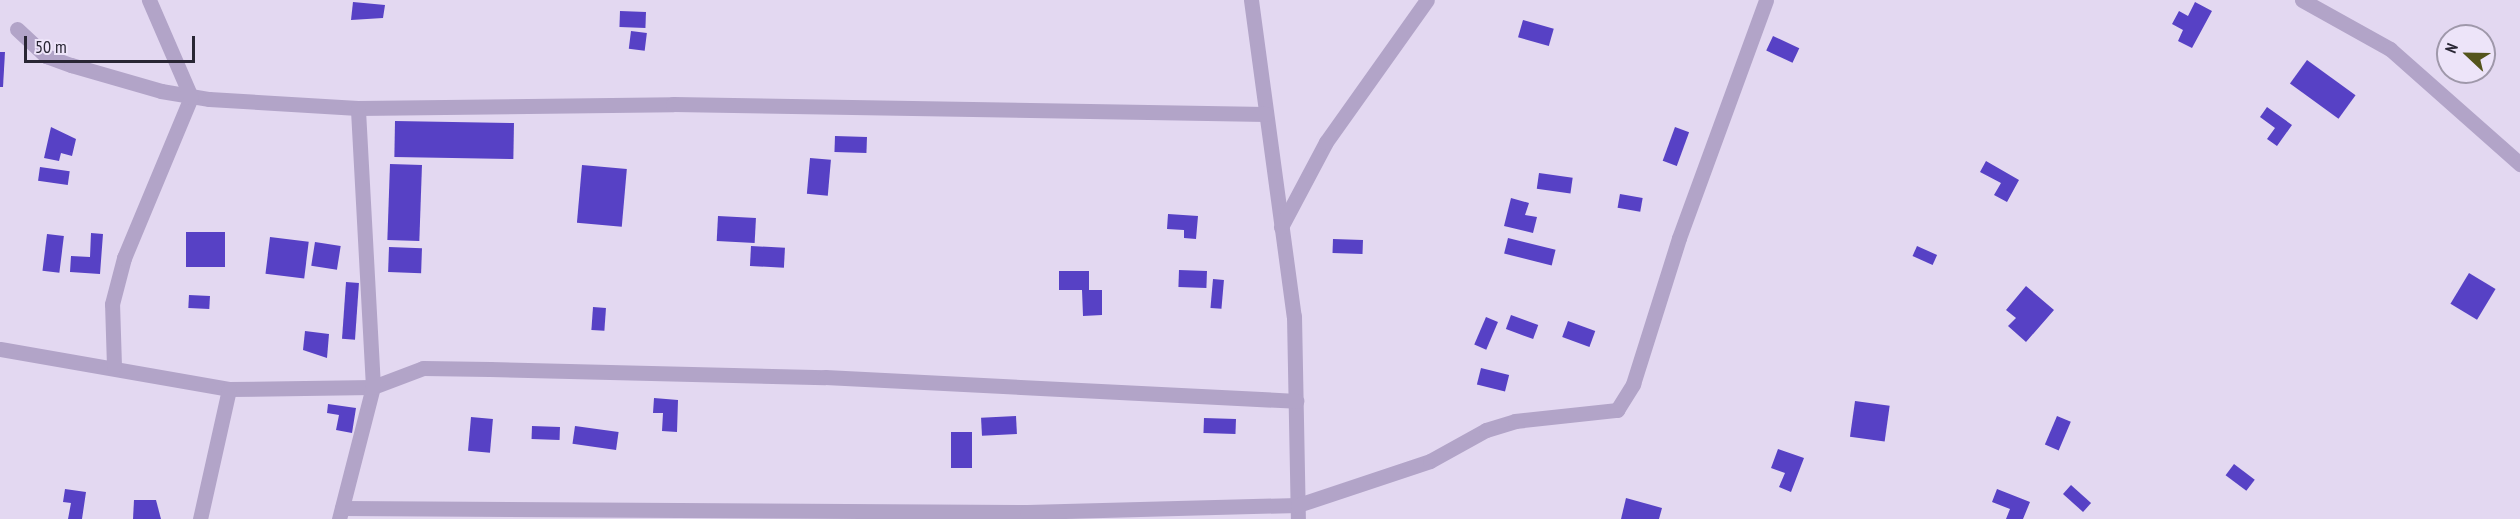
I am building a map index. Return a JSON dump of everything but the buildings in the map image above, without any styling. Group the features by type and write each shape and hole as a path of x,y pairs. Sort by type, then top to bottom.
{"street":[{"path":"114,366 112,304 124,258 190,97 149,0"},
{"path":"1251,0 1294,316 1298,512"},
{"path":"1281,227 1326,142 1427,0"},
{"path":"358,108 373,387 340,513 1298,512 1430,461 1486,430 1515,421 1617,410 1624,403 1766,0"},
{"path":"2302,0 2390,49 2520,164"},
{"path":"17,29 46,56 190,97 358,108 673,104 1266,114"},
{"path":"0,349 114,366 229,389 373,387 423,368 825,377 1296,401"},
{"path":"200,519 229,389"}]}
